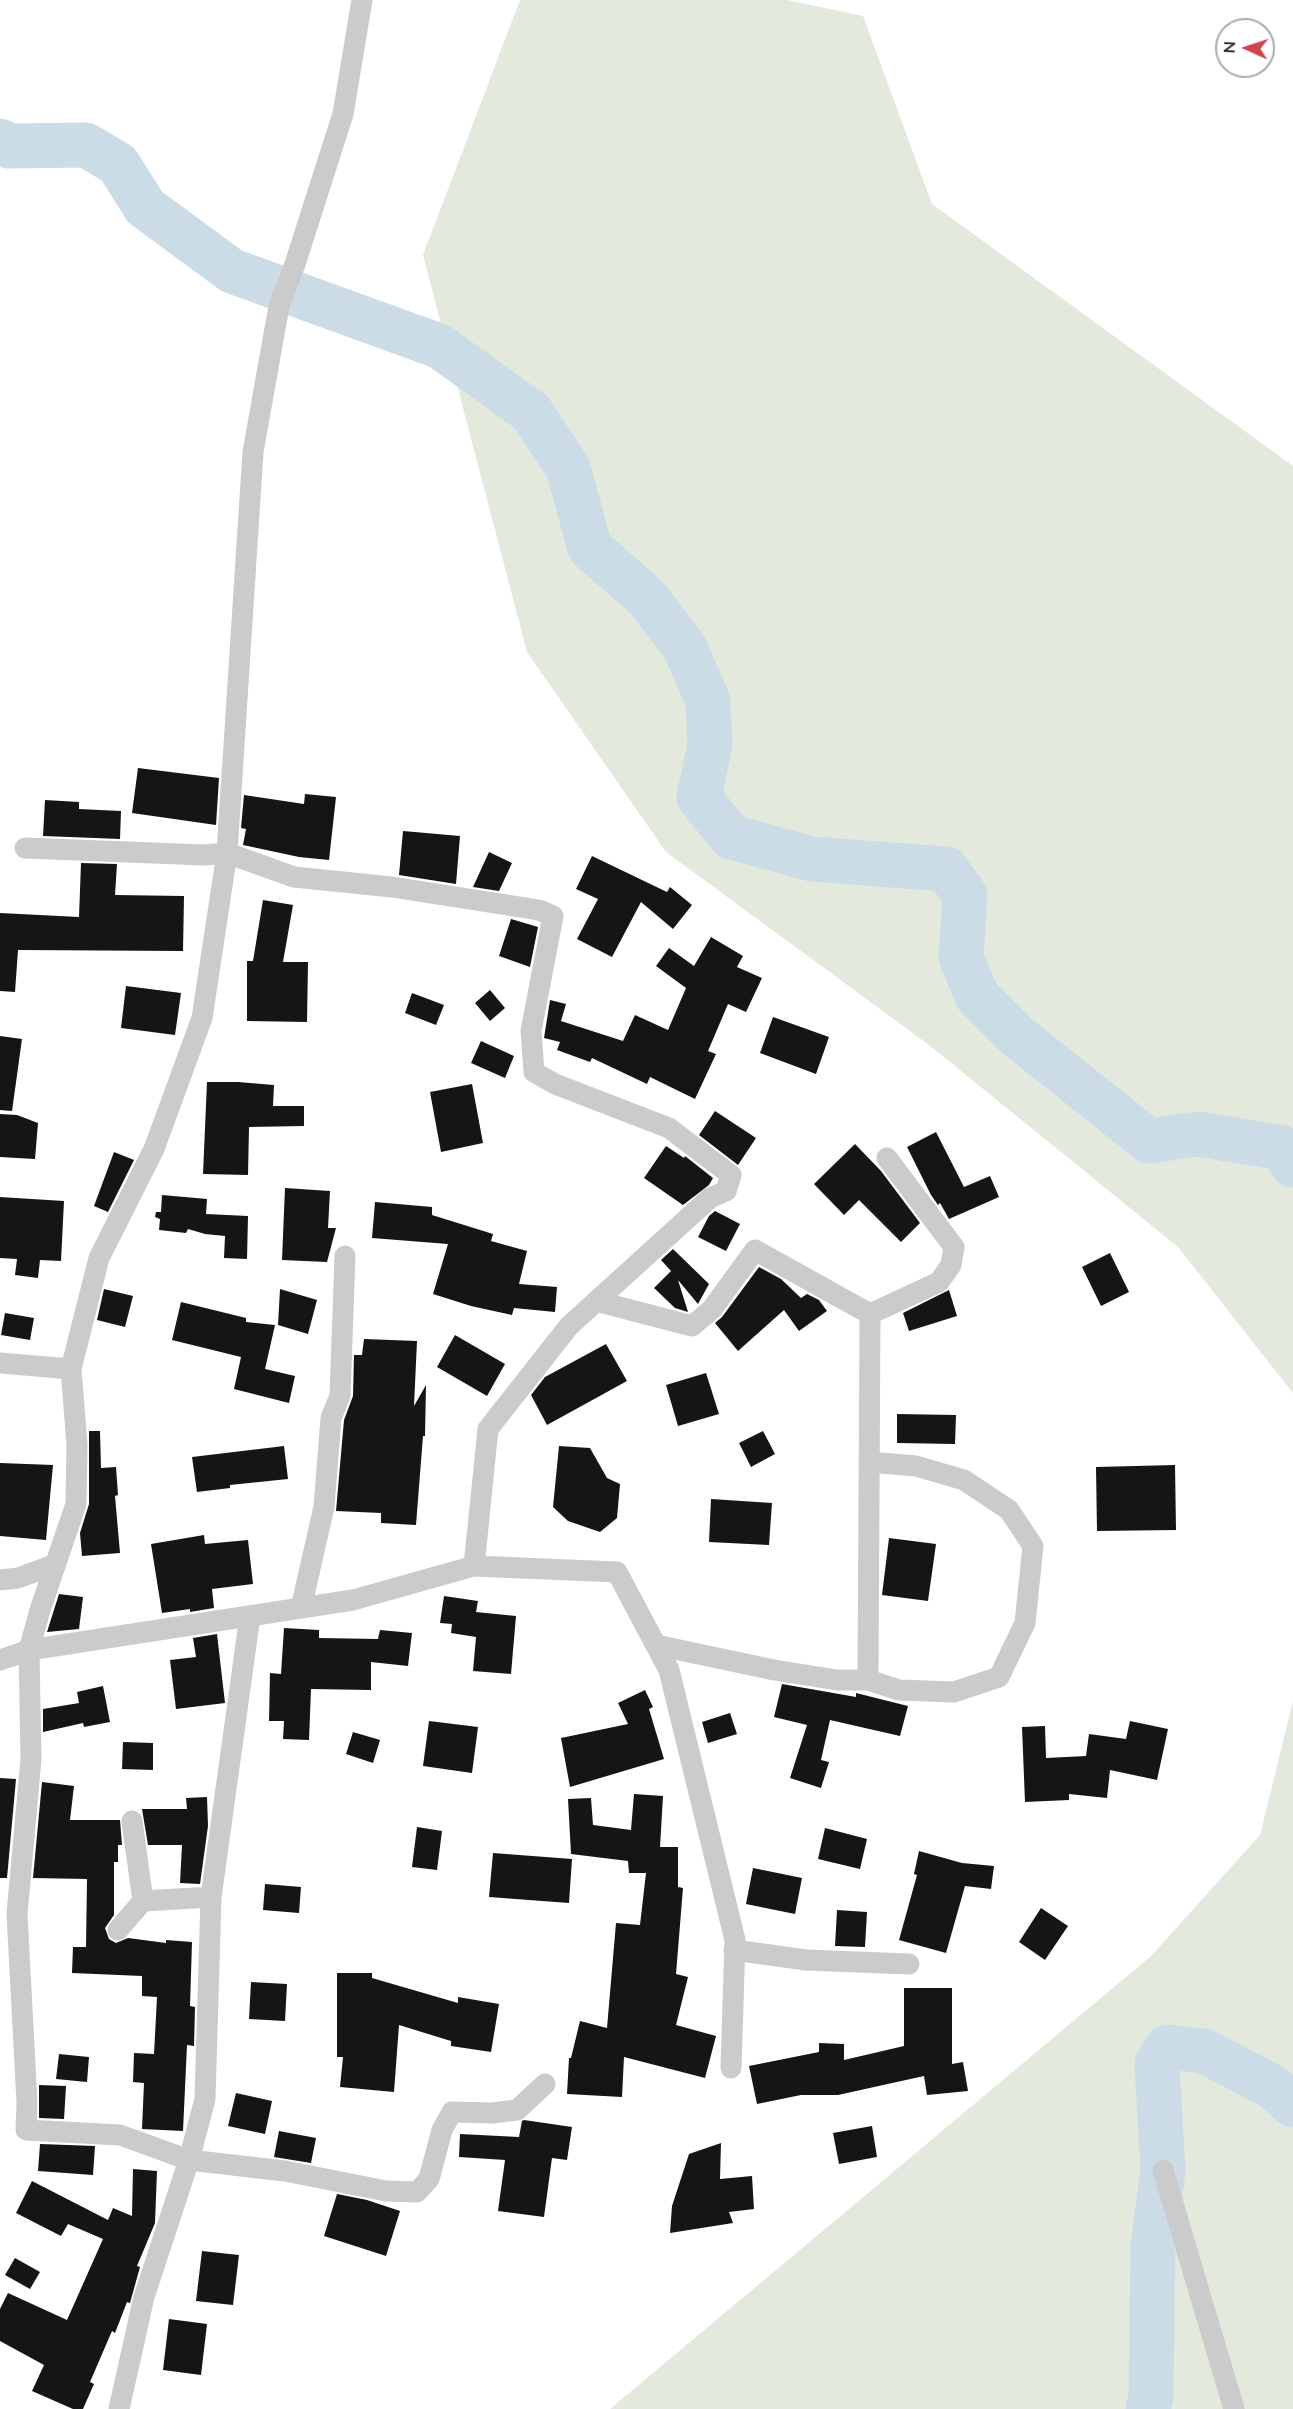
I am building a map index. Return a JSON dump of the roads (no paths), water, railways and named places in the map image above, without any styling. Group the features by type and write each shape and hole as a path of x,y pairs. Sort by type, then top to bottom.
{"street":[{"path":"363,0 343,114 295,264 279,306 253,452 227,853 202,1018 154,1149 99,1258 71,1369 77,1445 76,1504 29,1650 31,1759 17,1914 27,2103 26,2130 120,2135 189,2160 285,2172 386,2191 417,2193 429,2180 442,2130 453,2112 492,2113 517,2110 545,2084"},
{"path":"25,848 204,855 227,853 294,877 392,887 505,904 539,910 553,916 531,1031 534,1072 555,1084 669,1128 731,1176 726,1191 710,1198 569,1326 488,1429 474,1566"},
{"path":"870,1314 939,1282 951,1265 954,1247 887,1158"},
{"path":"597,1301 692,1326 712,1309 754,1250 870,1314"},
{"path":"301,1608 324,1507 331,1418 340,1396 345,1256"},
{"path":"868,1680 870,1314"},
{"path":"0,1363 71,1369"},
{"path":"656,1645 774,1670 837,1680 868,1680 899,1690 954,1692 999,1677 1025,1623 1033,1546 1009,1510 964,1480 916,1466 869,1462"},
{"path":"0,1580 18,1578 56,1564"},
{"path":"0,1660 29,1650 353,1600 474,1566 617,1572 669,1670 735,1940 731,2068"},
{"path":"119,2409 144,2297 189,2160 204,2099 211,1897 250,1616"},
{"path":"132,1821 143,1901"},
{"path":"118,1930 143,1901 211,1897"},
{"path":"734,1950 806,1960 909,1964"},
{"path":"1163,2170 1234,2409"}],"waterway":[{"path":"0,141 9,146 86,145 118,164 145,207 232,271 439,346 531,412 568,468 590,548 646,597 684,646 708,701 710,744 699,797 731,837 812,859 946,869 965,895 961,957 977,996 1017,1036 1149,1141 1197,1134 1282,1148 1293,1165"},
{"path":"1148,2409 1151,2398 1153,2245 1163,2170 1157,2064 1167,2047 1204,2051 1273,2087 1293,2105"}]}
